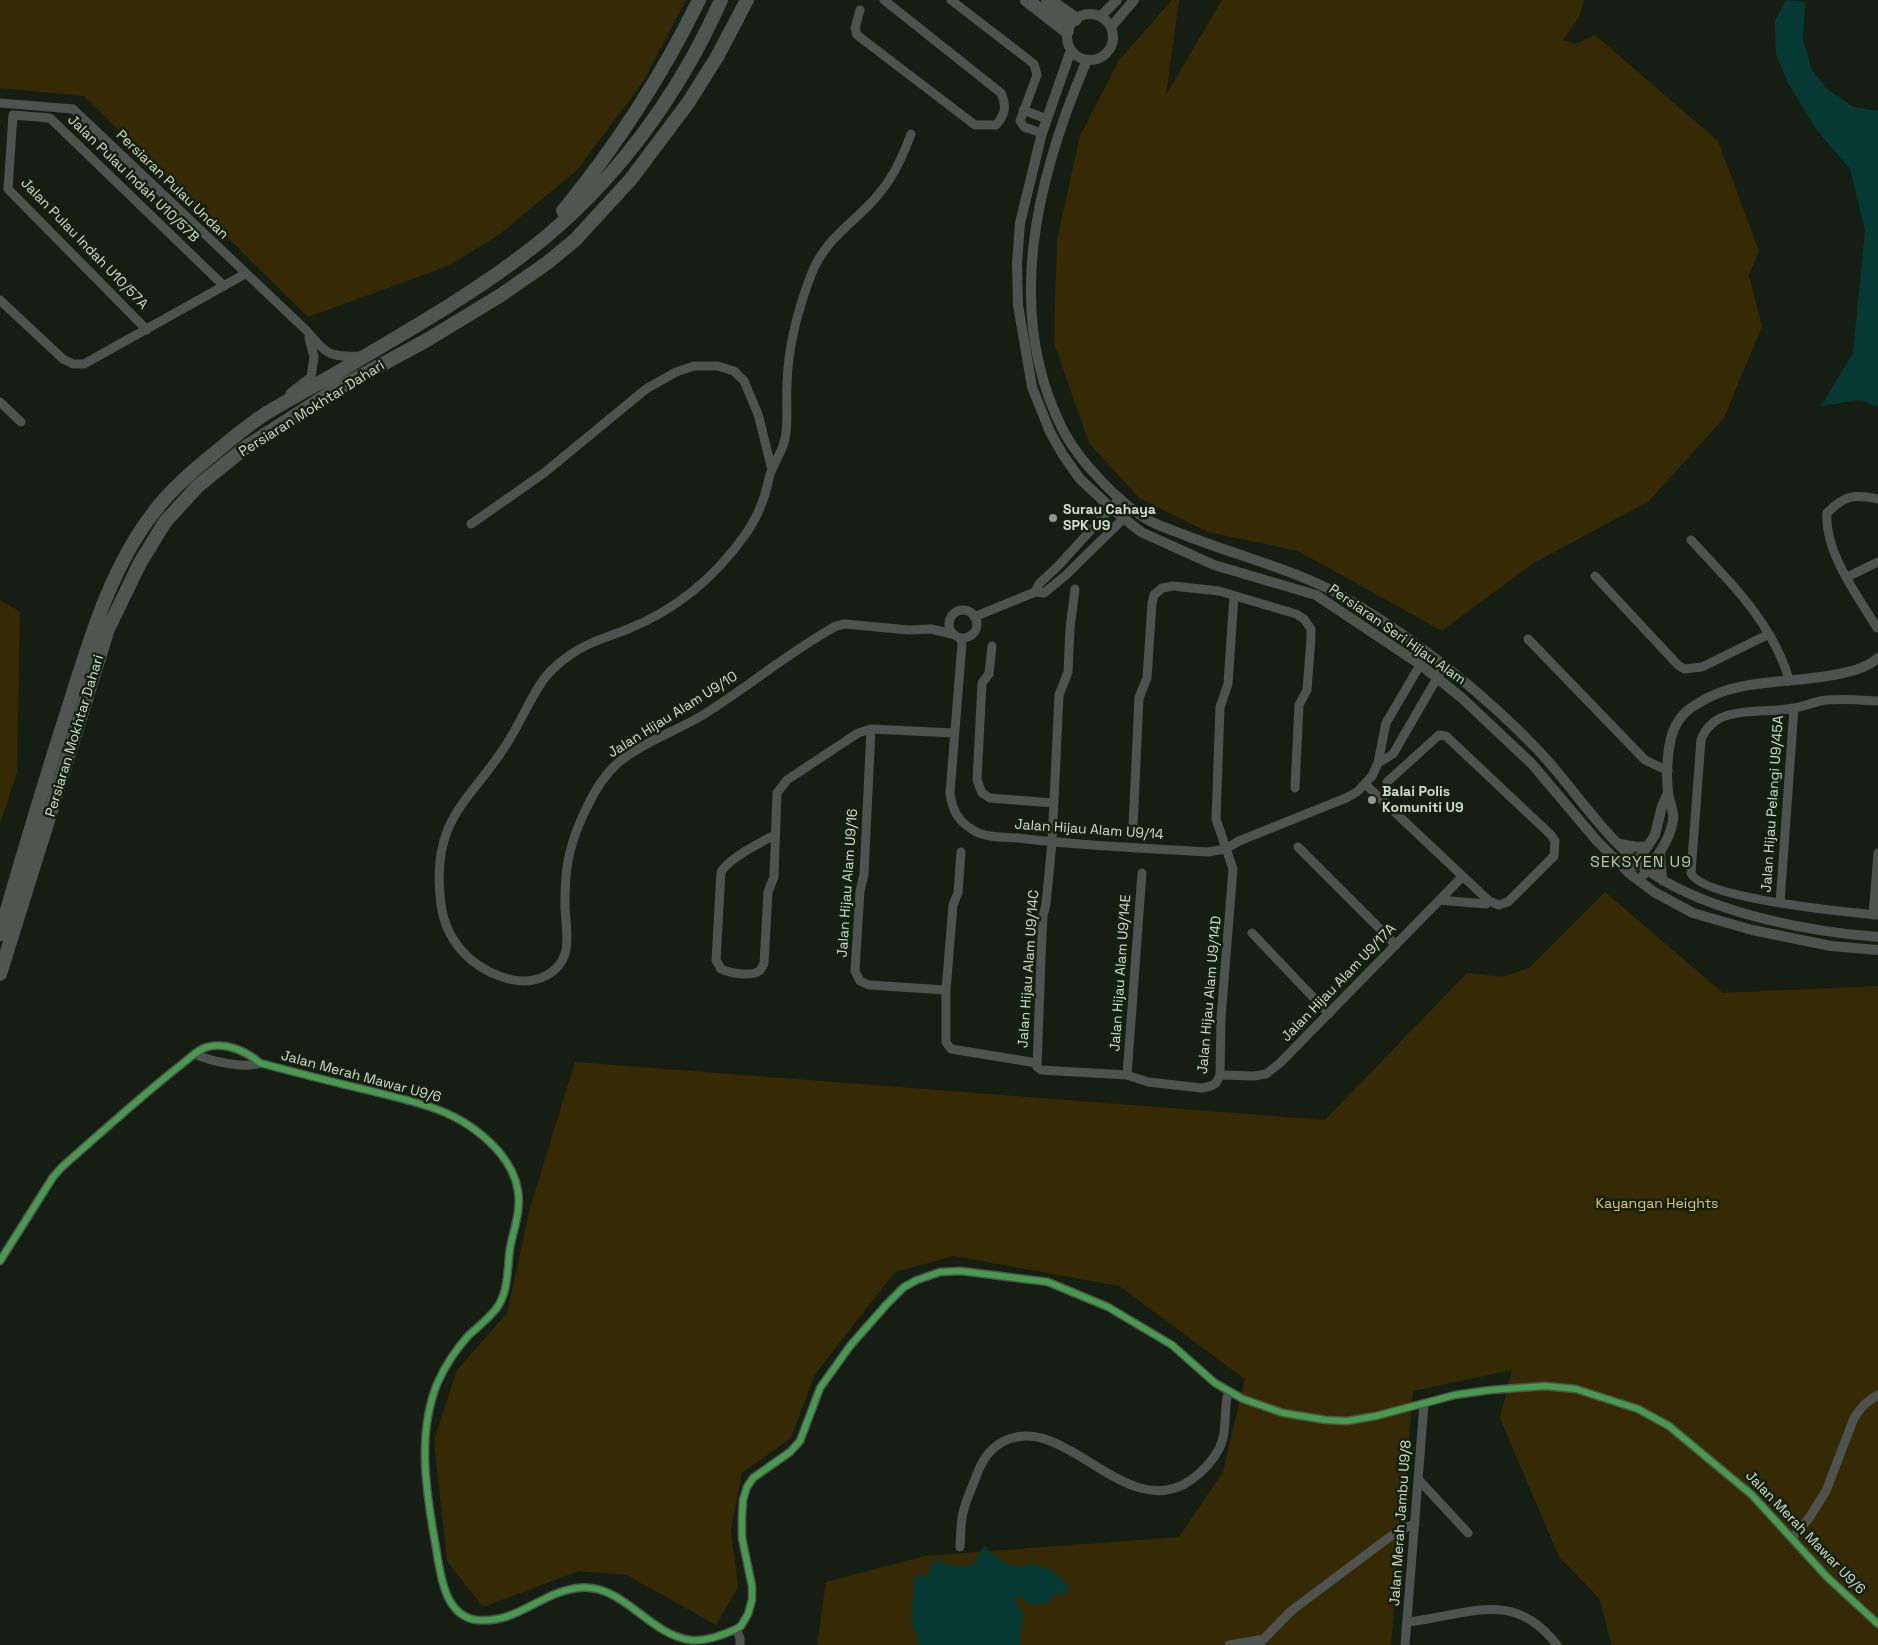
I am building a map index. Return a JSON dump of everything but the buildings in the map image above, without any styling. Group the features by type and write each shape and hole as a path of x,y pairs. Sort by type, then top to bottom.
{"main road":[{"path":"533,247 592,174 639,107 676,46 699,0"},
{"name":"Persiaran Mokhtar Dahari","path":"0,934 37,807 95,623 128,551 154,512 189,475 235,436 267,413 421,324 481,285 533,247 601,185 636,143 692,61 720,0"},
{"name":"Persiaran Mokhtar Dahari","path":"0,974 108,629 140,563 165,522 198,486 246,447 335,390 428,340 501,296 575,240 631,179 688,103 717,57 747,0"},
{"path":"1027,0 1067,31"},
{"path":"1048,0 1075,18"}],"street":[{"path":"860,10 855,28 858,35 975,125 996,125 1001,119 1006,103 1002,93 884,0"},
{"path":"951,0 1034,64 1037,74 1020,120 1022,126 1042,133"},
{"path":"1101,16 1117,0"},
{"path":"1111,27 1134,0"},
{"path":"1085,14 1101,16 1111,27 1113,39 1109,50 1099,58 1087,60 1078,57 1071,50 1067,41 1067,31 1075,18 1085,14"},
{"name":"Persiaran Seri Hijau Alam","path":"1071,50 1042,133 1020,223 1017,263 1018,305 1032,387 1050,432 1080,479 1111,508 1141,532 1214,565 1316,595 1421,665 1462,698 1532,764 1597,841 1629,873 1654,892 1694,913 1752,930 1832,946 1878,950"},
{"name":"Persiaran Seri Hijau Alam","path":"1087,60 1060,126 1043,187 1034,234 1030,269 1033,335 1051,406 1066,436 1086,465 1120,498 1150,521 1218,549 1320,583 1357,604 1427,653 1504,717 1540,752 1605,831 1637,862 1662,880 1692,896 1727,909 1850,935 1878,937"},
{"name":"Persiaran Pulau Undan","path":"0,103 73,109 307,331 324,351 348,357 365,356"},
{"path":"1023,110 1047,119"},
{"name":"Jalan Pulau Indah U10/57B","path":"13,115 50,118 224,286"},
{"name":"Jalan Pulau Indah U10/57A","path":"13,115 8,189 147,330"},
{"name":"Jalan Hijau Alam U9/10","path":"912,134 893,174 882,192 829,242 819,256 811,274 797,316 790,356 787,380 786,434 781,454 772,470 762,505 746,534 711,576 674,607 627,630 593,641 572,653 554,668 542,681 520,724 503,750 455,813 445,833 438,878 444,918 454,940 464,953 478,964 510,979 527,981 542,978 556,968 566,952 569,937 565,894 566,871 574,835 588,803 606,775 622,760 703,715 836,626 845,624 909,630 931,629 956,636"},
{"path":"0,300 62,358 73,364 84,364 245,274"},
{"path":"267,413 311,376 314,357 307,331"},
{"name":"Jalan Hijau Alam U9/10","path":"471,524 544,473 646,389 676,372 694,366 718,366 734,371 744,382 758,414 772,470"},
{"path":"0,402 21,422"},
{"path":"1877,628 1847,577 1830,543 1826,521 1827,513 1848,496 1861,495 1878,499"},
{"path":"1035,592 1039,584 1059,565 1120,498"},
{"path":"974,617 1035,592 1044,593 1066,575 1132,508"},
{"path":"1691,540 1755,610 1788,671 1789,681"},
{"path":"1847,577 1878,562"},
{"path":"1595,576 1678,665 1684,669 1702,668 1769,634"},
{"path":"1133,826 1139,698 1147,678 1152,603 1154,595 1162,588 1173,586 1219,591 1296,614 1304,619 1311,629 1308,690 1299,705 1295,788"},
{"name":"Jalan Hijau Alam U9/14C","path":"1037,1065 1043,916 1046,904 1052,842 1059,694 1068,672 1070,628 1075,590"},
{"name":"Jalan Hijau Alam U9/14D","path":"946,990 946,1042 951,1049 1037,1065 1040,1070 1127,1074 1148,1082 1202,1088 1216,1083 1220,1075 1221,1018 1233,869 1216,819 1220,707 1228,684 1234,596"},
{"path":"965,611 974,617 976,624 973,633 965,638 956,636 949,625 952,616 955,612 965,611"},
{"name":"Jalan Hijau Alam U9/10","path":"931,629 944,624 952,616"},
{"name":"Jalan Hijau Alam U9/14","path":"956,636 962,643 953,733 950,793 952,807 959,819 974,831 986,835 1052,842 1208,852 1225,849 1357,792 1366,785 1378,763"},
{"path":"1528,639 1646,760 1668,771"},
{"path":"992,646 989,674 982,683 977,780 982,792 990,798 1054,803"},
{"path":"1378,763 1386,723 1427,653"},
{"path":"1639,881 1666,842 1673,824 1673,808 1668,794 1671,738 1676,724 1687,710 1705,698 1730,688 1751,684 1800,681 1850,672 1870,665 1878,658"},
{"path":"1378,763 1393,754 1444,666"},
{"path":"1878,701 1840,699 1794,708 1736,713 1722,716 1711,724 1701,740 1690,873 1696,880 1717,890 1780,903 1876,915 1878,853"},
{"name":"Jalan Hijau Pelangi U9/45A","path":"1780,903 1794,708"},
{"path":"774,835 732,860 724,866 721,872 716,960 721,969 726,972 755,973 764,964 768,892 774,877 777,793 787,780 858,733 871,729 953,733"},
{"name":"Jalan Hijau Alam U9/16","path":"871,729 864,874 860,891 855,970 860,981 868,985 946,990"},
{"path":"1366,785 1462,877 1489,901 1499,905 1508,902 1554,856 1555,841 1551,835 1442,734 1387,782"},
{"path":"1629,873 1655,834 1662,806 1668,794"},
{"path":"1620,844 1638,847 1648,846"},
{"path":"1298,847 1396,945"},
{"path":"946,990 953,905 958,893 961,852"},
{"path":"1660,852 1662,880"},
{"name":"Jalan Hijau Alam U9/14E","path":"1127,1074 1142,873"},
{"name":"Jalan Hijau Alam U9/17A","path":"1220,1075 1254,1076 1266,1074 1280,1063 1462,877"},
{"path":"1439,900 1486,904 1489,901"},
{"path":"1252,934 1329,1014"},
{"name":"Jalan Merah Mawar U9/6","path":"0,1261 53,1177 63,1166 201,1048 216,1045 241,1050 260,1063"},
{"name":"Jalan Merah Mawar U9/6","path":"195,1054 203,1058 245,1065 260,1063 437,1108 476,1129 501,1154 513,1173 518,1190 519,1210 510,1247 504,1297 496,1310 458,1348 447,1365 437,1384 428,1425 426,1491 440,1569 447,1594 463,1616 476,1620 515,1615 560,1591 581,1588 604,1591 623,1600 656,1626 671,1635 691,1640 702,1640 741,1626 748,1614 752,1600 752,1586 742,1531 743,1500 747,1487 753,1478 790,1452 800,1441 815,1399 833,1368 886,1305 904,1287 917,1280 940,1272 961,1270 1048,1282 1116,1312 1172,1345 1215,1382 1230,1392 1243,1399 1283,1413 1326,1420 1347,1421 1376,1416 1455,1395 1545,1386 1576,1389 1638,1409 1669,1426 1752,1495 1827,1577 1878,1624"},
{"path":"960,1547 964,1509 981,1464 990,1450 1000,1442 1017,1436 1030,1435 1059,1445 1115,1478 1131,1485 1145,1489 1160,1490 1173,1488 1187,1483 1199,1474 1218,1450 1223,1433 1226,1403 1230,1392"},
{"path":"1792,1538 1809,1518 1826,1492 1854,1418 1860,1408 1868,1400 1878,1395"},
{"name":"Jalan Merah Jambu U9/8","path":"1405,1645 1424,1404"},
{"path":"1418,1478 1468,1533"},
{"path":"1229,1645 1261,1642 1299,1606 1391,1536 1407,1526 1415,1524"},
{"path":"1408,1622 1476,1610 1504,1609 1518,1613 1533,1622 1548,1633 1556,1645"},
{"path":"736,1629 740,1638 740,1645"}],"green space":[{"path":"0,0 686,0 643,82 577,170 500,234 448,266 308,317 84,96 0,88"},
{"path":"1172,0 1179,0 1166,95 1222,0 1584,0 1579,17 1563,40 1576,44 1595,35 1718,141 1759,251 1749,275 1762,326 1724,418 1649,501 1532,564 1442,631 1298,551 1208,532 1139,498 1089,443 1054,343 1057,240 1080,136 1119,60"},
{"path":"0,600 20,612 17,772 0,824"},
{"name":"Kayangan Heights","path":"1605,892 1723,993 1878,986 1878,1645 1612,1645 1599,1598 1559,1557 1500,1418 1512,1370 1413,1391 1391,1645 817,1645 826,1582 925,1556 1179,1537 1223,1472 1245,1379 1119,1286 954,1256 895,1272 815,1374 791,1438 742,1473 731,1530 738,1587 716,1625 627,1575 579,1571 483,1607 447,1561 434,1441 457,1370 507,1313 530,1208 575,1062 1325,1120 1467,973 1502,977 1529,968"}],"water":[{"path":"1786,0 1805,2 1803,41 1812,70 1828,90 1854,107 1878,111 1878,407 1860,400 1821,406 1853,353 1865,231 1850,169 1816,129 1788,83 1776,54 1775,21"},
{"path":"984,1546 1002,1561 1023,1568 1029,1563 1053,1571 1070,1588 1064,1595 1052,1594 1052,1602 1030,1605 1022,1597 1016,1596 1014,1600 1024,1614 1019,1645 919,1645 911,1621 914,1576 927,1576 933,1560 956,1566 972,1565"}],"cycle path":[{"path":"0,1261 53,1177 63,1166 194,1054 207,1047 228,1047 242,1051 260,1063 437,1109 470,1126 500,1153 514,1175 519,1198 518,1213 510,1248 507,1280 500,1302 490,1316 460,1346 447,1364 437,1384 427,1423 425,1463 426,1483 441,1577 456,1610 465,1617 477,1620 491,1620 504,1617 564,1591 577,1588 593,1588 622,1600 675,1636 690,1640 714,1638 741,1626 748,1614 752,1600 752,1586 742,1538 743,1500 747,1487 753,1478 790,1452 800,1441 820,1388 850,1346 886,1305 904,1287 917,1280 940,1272 961,1271 1048,1282 1108,1307 1172,1345 1215,1383 1243,1399 1283,1413 1326,1420 1347,1421 1376,1416 1455,1395 1545,1386 1576,1389 1638,1409 1669,1426 1752,1495 1827,1577 1878,1624"}],"place":[{"name":"Surau Cahaya SPK U9","path":"1053,518"},
{"name":"Balai Polis Komuniti U9","path":"1372,800"}],"district":[{"name":"SEKSYEN U9","path":"1641,863"}]}
